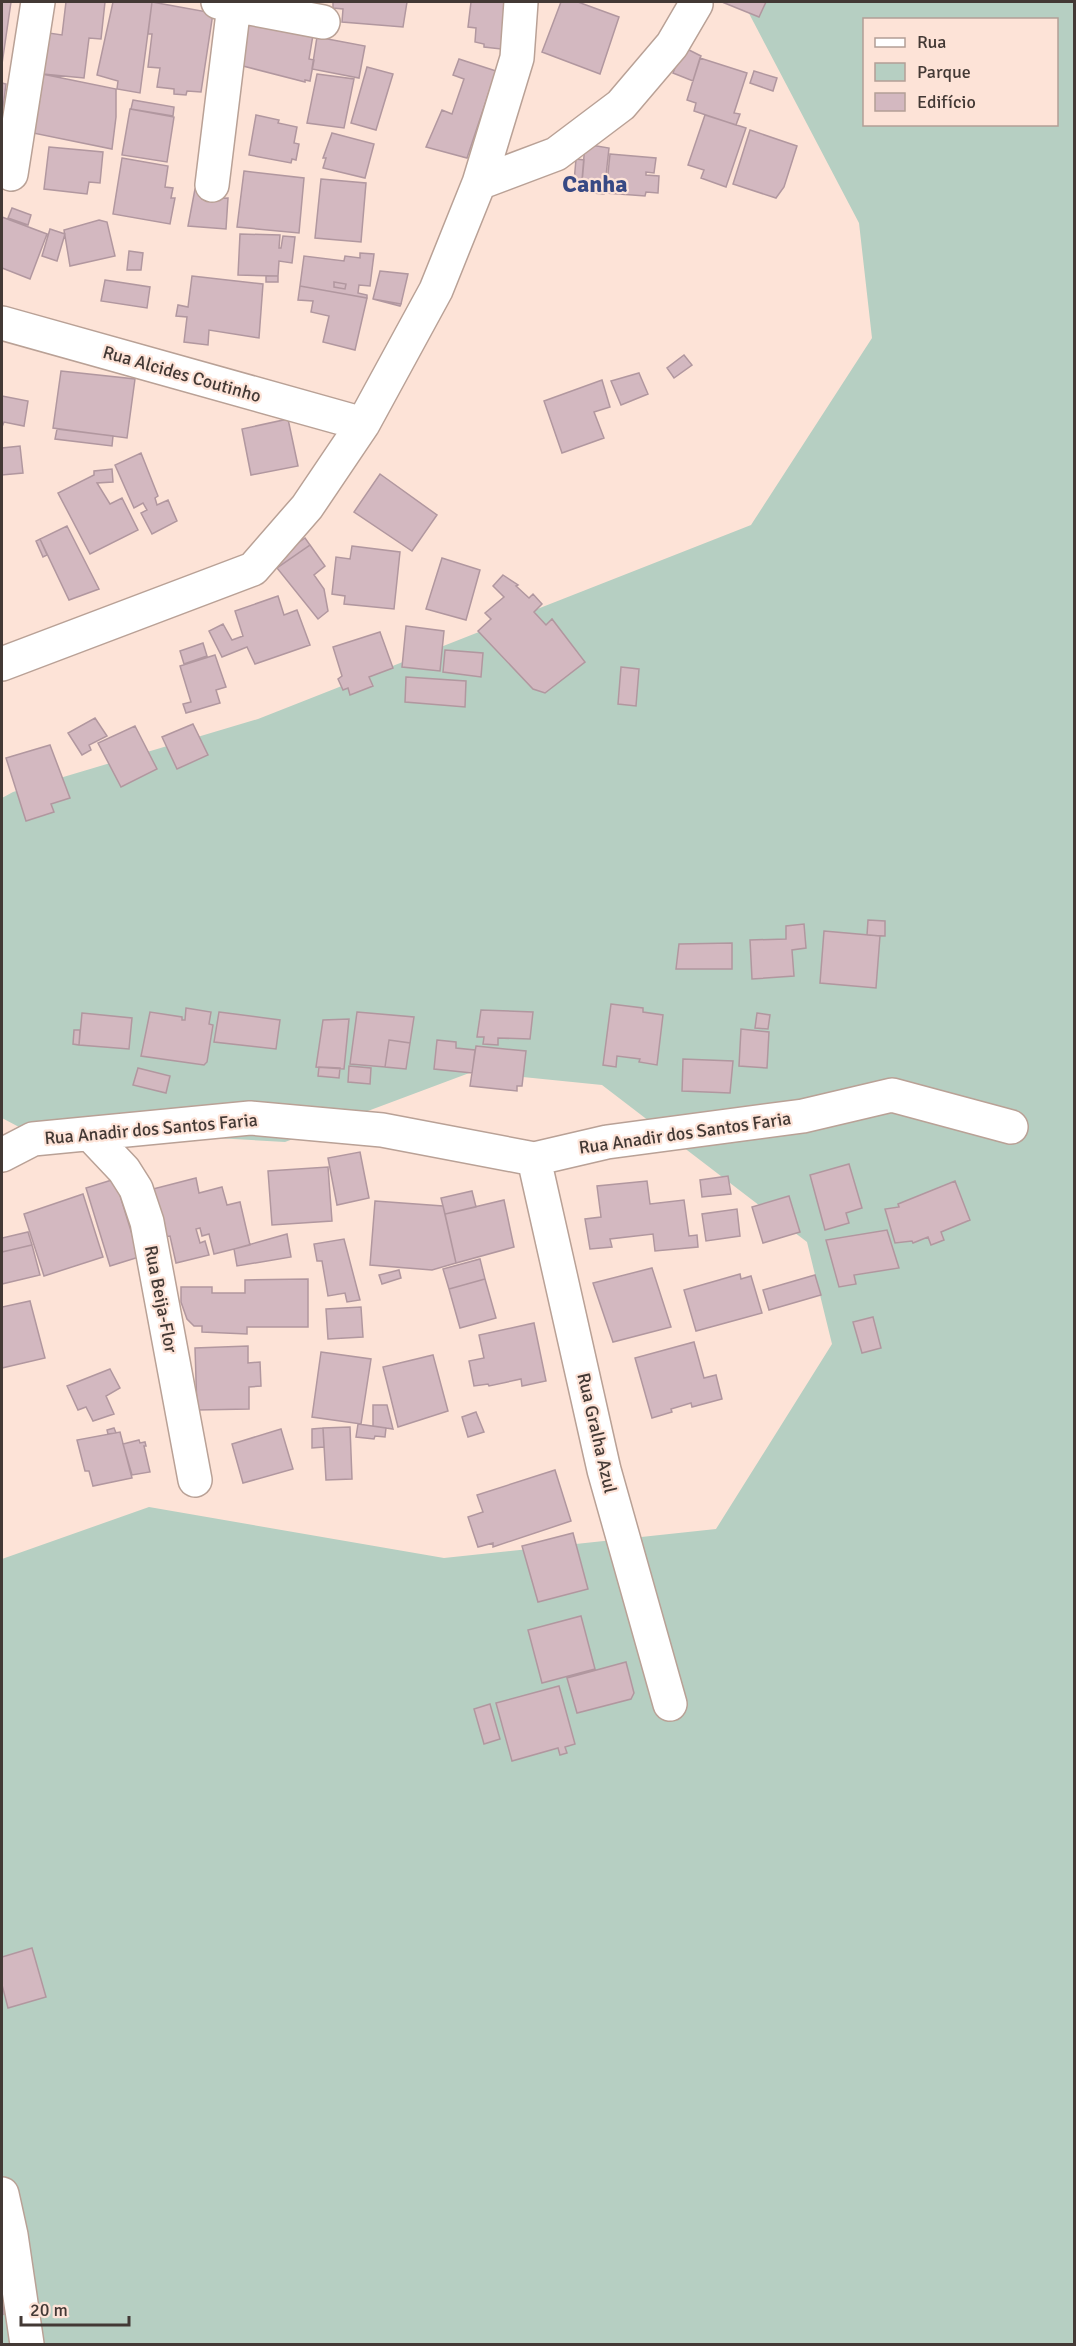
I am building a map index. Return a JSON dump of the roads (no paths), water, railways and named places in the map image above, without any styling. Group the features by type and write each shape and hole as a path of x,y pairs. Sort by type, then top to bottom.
{"street":[{"path":"11,174 38,2"},
{"path":"2,664 254,568 307,507 363,424 436,290 479,183 517,58 521,2"},
{"path":"212,185 226,3 323,22"},
{"path":"479,183 556,154 621,105 672,45 696,4"},
{"name":"Rua Alcides Coutinho","path":"2,323 363,424"},
{"name":"Rua Anadir dos Santos Faria","path":"2,1155 33,1139 250,1118 382,1130 534,1159 607,1142 803,1116 892,1095 1011,1127"},
{"name":"Rua Beija-Flor","path":"90,1134 124,1170 136,1189 147,1222 195,1480"},
{"name":"Rua Gralha Azul","path":"534,1159 604,1470 670,1704"},
{"path":"2,2194 11,2235 27,2344"}],"district":[{"name":"Canha","path":"595,184"}]}
